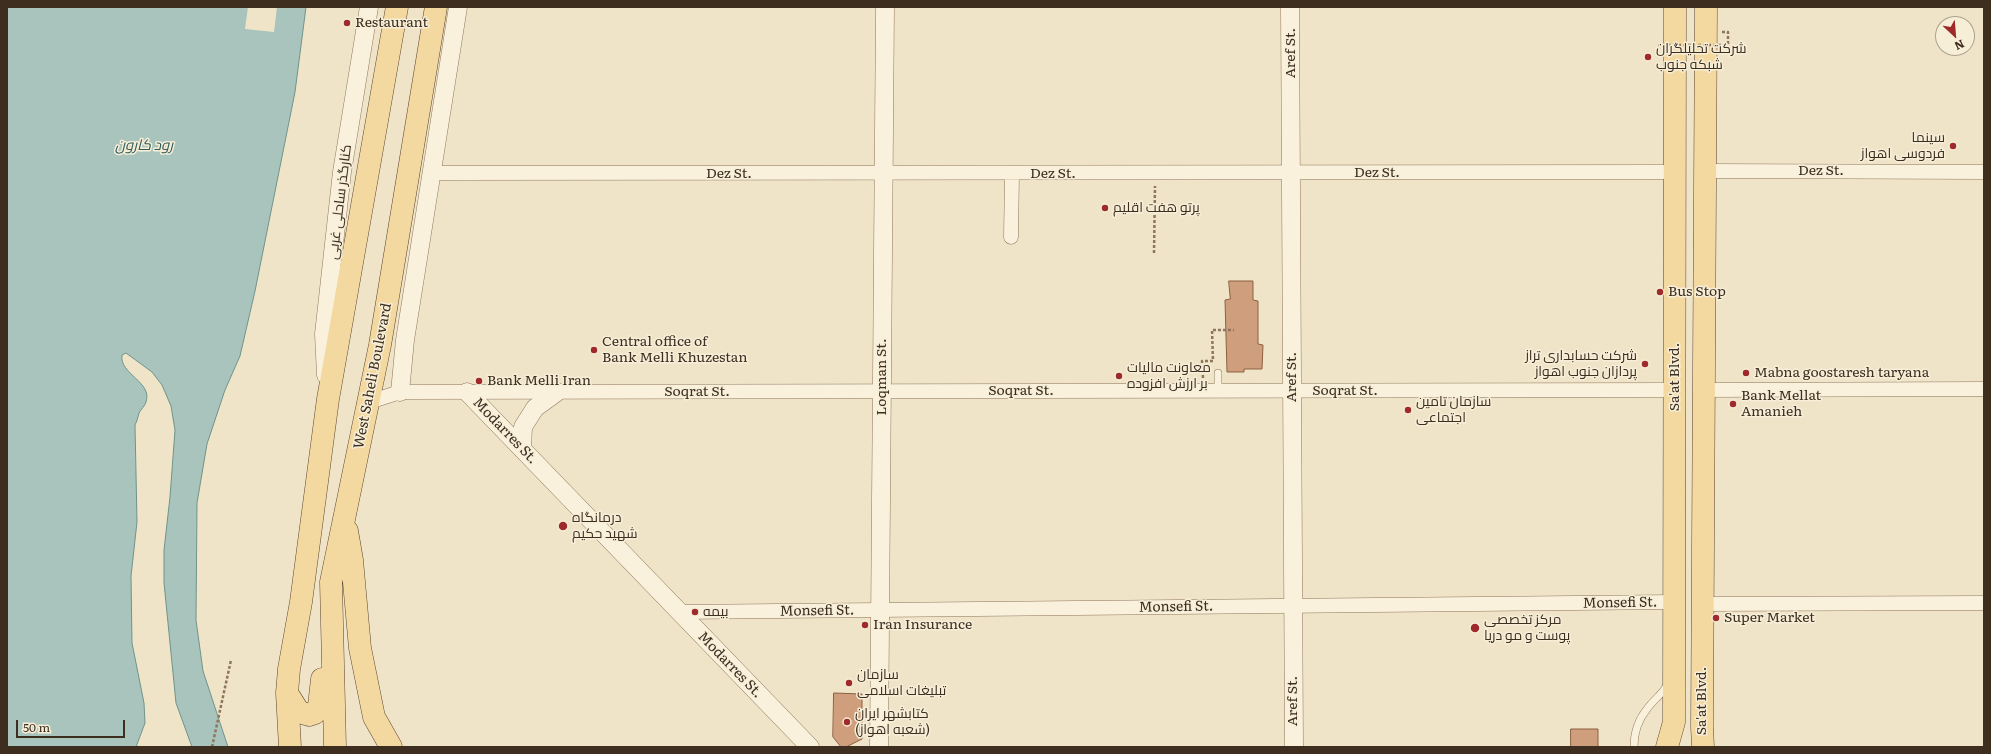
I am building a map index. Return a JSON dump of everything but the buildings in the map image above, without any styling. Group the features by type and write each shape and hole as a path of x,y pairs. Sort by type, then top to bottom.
{"main road":[{"path":"290,747 287,693 289,669 301,602 328,399 397,7"},
{"name":"West Saheli Boulevard","path":"335,747 331,582 369,402 436,7"},
{"name":"Sa'at Blvd.","path":"1667,747 1674,722 1675,7"},
{"name":"Sa'at Blvd.","path":"1703,747 1702,604 1706,7"},
{"path":"344,518 352,560 360,648 374,717 391,747"},
{"path":"287,693 299,712 309,715 315,713 320,701 323,663 332,626"}],"street":[{"name":"کنارگذر ساحلی غربی","path":"328,399 324,334 342,172 368,7"},
{"path":"400,392 406,340 458,7"},
{"name":"Loqman St.","path":"877,745 880,610 885,7"},
{"name":"Aref St.","path":"1290,7 1294,747"},
{"name":"Dez St.","path":"1705,170 1984,172"},
{"name":"Dez St.","path":"432,173 1012,174 1675,172"},
{"path":"1011,237 1012,174"},
{"path":"1704,390 1984,389"},
{"name":"Soqrat St.","path":"369,402 400,392 1675,390"},
{"name":"Modarres St.","path":"467,392 810,747"},
{"path":"522,449 523,427 535,408 557,392"},
{"name":"Monsefi St.","path":"679,612 1674,602"},
{"path":"1702,604 1984,603"}],"lane":[{"path":"1218,373 1218,391"},
{"path":"1634,747 1634,736 1639,722 1647,709 1664,691 1674,668"}],"path":[{"path":"1658,45 1728,45 1728,32"},
{"path":"1154,253 1155,173"},
{"path":"1204,391 1202,361 1213,361 1212,330 1234,330"},
{"path":"212,747 231,660"}],"water":[{"name":"رود کارون","path":"7,7 306,7 295,92 255,291 240,356 225,390 207,444 197,503 196,620 203,671 228,747 192,747 176,703 164,583 164,550 175,430 171,406 162,385 152,372 126,353 122,355 122,362 125,368 141,383 147,395 135,425 137,522 131,576 132,643 144,703 145,723 136,747 7,747"}],"pier":[{"path":"248,7 277,7 274,32 245,29"}],"place":[{"name":"Restaurant","path":"347,23"},
{"name":"شرکت تحلیلگران شبکه جنوب","path":"1648,57"},
{"name":"سینما فردوسی اهواز","path":"1953,146"},
{"name":"پرتو هفت اقلیم","path":"1105,208"},
{"name":"Bus Stop","path":"1660,292"},
{"name":"Central office of Bank Melli Khuzestan","path":"594,350"},
{"name":"شرکت حسابداری تراز پردازان جنوب اهواز","path":"1645,364"},
{"name":"Mabna goostaresh taryana","path":"1746,373"},
{"name":"معاونت مالیات بر ارزش افزوده","path":"1119,376"},
{"name":"Bank Melli Iran","path":"479,381"},
{"name":"Bank Mellat Amanieh","path":"1733,404"},
{"name":"سازمان تامین اجتماعی","path":"1408,410"},
{"name":"درمانگاه شهید حکیم","path":"563,526"},
{"name":"بیمه","path":"695,612"},
{"name":"Super Market","path":"1716,618"},
{"name":"Iran Insurance","path":"865,625"},
{"name":"مرکز تخصصی پوست و مو دریا","path":"1475,628"},
{"name":"سازمان تبلیغات اسلامی","path":"849,683"},
{"name":"کتابشهر ایران (شعبه اهواز)","path":"847,722"}]}
